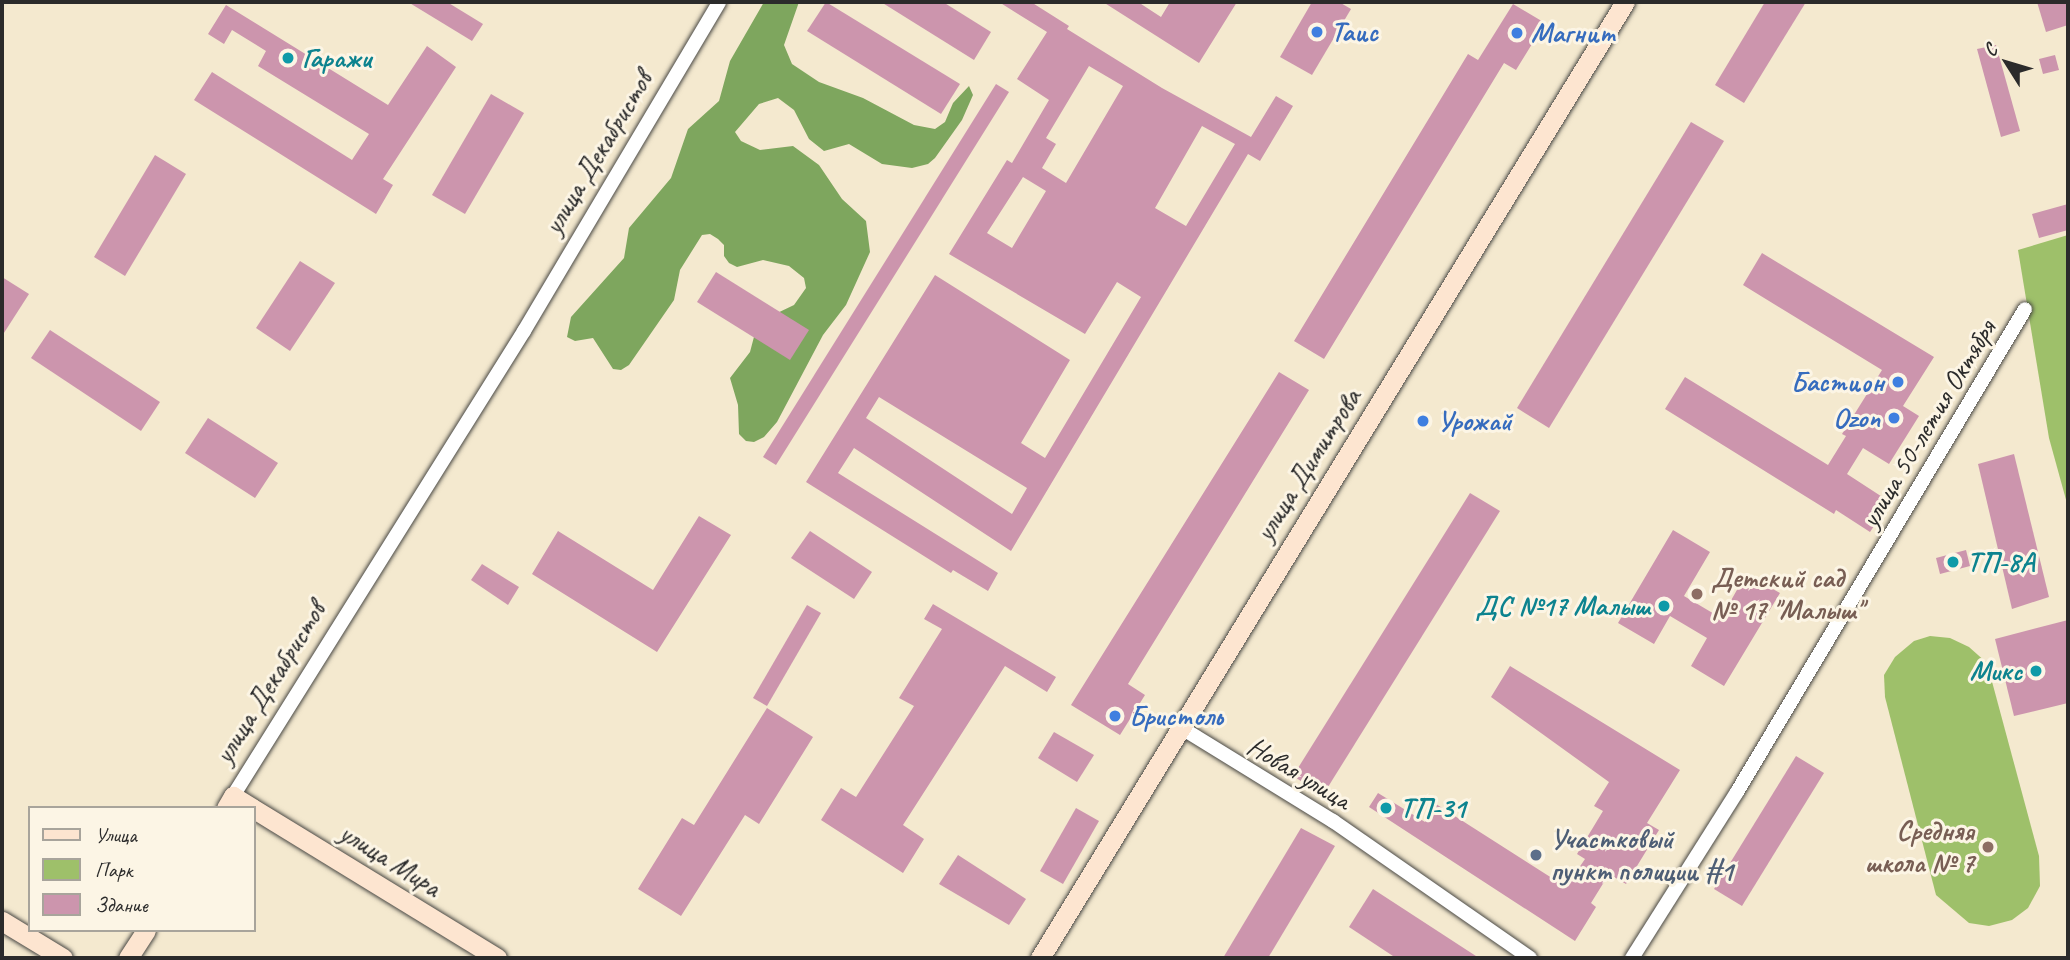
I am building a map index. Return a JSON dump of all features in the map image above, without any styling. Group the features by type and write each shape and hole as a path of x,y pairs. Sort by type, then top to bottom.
{"street":[{"name":"улица Декабристов","path":"230,802 524,331 719,2"},
{"name":"улица Димитрова","path":"1040,958 1625,2"},
{"name":"улица 50-летия Октября","path":"1632,958 1737,792 2025,309"},
{"name":"Новая улица","path":"1180,727 1333,821 1530,958"},
{"name":"улица Мира","path":"256,810 498,958"},
{"path":"2,921 63,958"},
{"path":"128,958 145,932"}],"green space":[{"path":"764,2 799,2 784,45 792,64 819,82 863,98 914,125 935,129 945,122 953,103 969,86 973,95 962,120 935,158 928,164 912,168 882,164 849,144 824,151 809,139 794,110 778,98 759,104 735,132 741,141 760,150 793,146 819,165 842,199 866,221 870,252 846,305 823,335 777,422 764,437 754,442 746,441 739,434 738,405 730,378 750,352 755,333 771,316 794,305 806,288 804,278 789,266 763,260 737,267 729,263 724,256 724,245 718,239 710,234 702,235 680,270 674,300 629,365 621,370 613,369 593,338 575,341 567,337 571,317 624,258 629,228 671,178 688,129 719,101 730,61"},
{"path":"2068,235 2068,507 2049,438 2018,250"},
{"path":"1930,636 1950,638 1969,647 1987,663 2039,856 2040,886 2028,908 2012,920 1989,926 1969,923 1936,895 1885,697 1884,675 1895,657 1914,641"}],"building":[{"path":"408,2 447,2 483,24 472,41"},
{"path":"826,2 960,84 941,114 807,31"},
{"path":"881,2 943,2 991,32 974,60"},
{"path":"999,2 1031,2 1069,26 1067,29 1162,88 1251,137 1276,96 1293,106 1260,161 1248,154 1011,551 854,448 838,473 998,573 988,591 953,570 951,573 806,482 935,275 1070,360 1021,443 1045,458 1141,297 1117,282 1085,334 949,254 1007,160 1012,163 1049,100 1017,79 1047,32","holes":["1089,66 1123,86 1066,183 1042,168 1056,144 1046,138","1202,126 1235,144 1186,226 1155,208","1023,177 1046,191 1012,248 987,233","879,397 1027,488 1012,514 866,418"]},
{"path":"1103,2 1138,2 1161,17 1170,2 1237,2 1199,63"},
{"path":"1312,2 1339,2 1351,9 1312,75 1280,57"},
{"path":"1765,2 1806,2 1744,103 1715,85"},
{"path":"2037,2 2068,2 2068,25 2046,32"},
{"path":"1513,4 1545,23 1516,70 1504,63 1324,359 1294,341 1468,54 1478,60"},
{"path":"226,5 388,105 427,46 456,67 383,179 393,185 376,214 194,100 212,72 352,160 369,134 258,66 266,51 232,30 224,44 208,34"},
{"path":"1996,45 2020,131 2001,137 1977,49"},
{"path":"2055,55 2059,70 2043,74 2039,59"},
{"path":"996,84 1009,92 776,465 763,457"},
{"path":"491,94 524,113 465,214 432,195"},
{"path":"1691,122 1724,141 1549,428 1517,408"},
{"path":"155,155 186,174 125,276 94,257"},
{"path":"2068,204 2068,230 2039,238 2032,214"},
{"path":"1762,253 1934,357 1903,406 1919,416 1889,464 1863,448 1847,474 1890,502 1870,532 1836,510 1834,514 1665,409 1685,377 1828,465 1846,436 1842,434 1882,370 1743,285"},
{"path":"300,261 335,283 290,351 256,328"},
{"path":"716,272 809,330 790,360 697,302"},
{"path":"2,277 29,294 2,336"},
{"path":"50,330 160,402 141,431 31,358"},
{"path":"1279,372 1309,390 1128,684 1145,695 1120,735 1071,705"},
{"path":"208,418 278,463 255,498 185,453"},
{"path":"2014,454 2049,597 2012,609 1978,464"},
{"path":"1470,493 1500,511 1323,795 1293,776"},
{"path":"699,516 731,535 657,652 532,574 558,531 653,590"},
{"name":"ДС №17 Малыш","path":"1673,530 1710,552 1684,596 1721,618 1746,574 1780,593 1724,686 1691,666 1707,638 1670,616 1654,644 1618,623"},
{"path":"810,531 872,572 854,599 791,558"},
{"name":"ТП-8А","path":"1966,550 1970,566 1940,574 1936,558"},
{"path":"482,564 519,587 508,605 471,580"},
{"path":"933,604 1056,677 1047,692 1005,666 903,825 924,839 903,873 821,820 841,788 856,797 914,706 899,698 942,629 924,619"},
{"path":"807,605 821,613 767,706 753,698"},
{"name":"Микс","path":"2068,620 2068,703 2014,716 1995,639"},
{"path":"1510,666 1680,770 1647,823 1659,830 1626,884 1609,874 1591,903 1596,907 1575,941 1369,807 1378,793 1425,822 1436,804 1566,887 1585,859 1577,854 1603,811 1594,806 1609,782 1491,697"},
{"path":"767,708 813,737 759,824 745,815 681,916 638,889 682,818 694,825"},
{"path":"1054,732 1094,755 1077,782 1038,758"},
{"path":"1796,756 1824,773 1742,906 1714,889"},
{"path":"1076,808 1099,821 1063,884 1040,871"},
{"path":"1301,828 1335,846 1268,958 1223,958"},
{"path":"958,855 1026,899 1009,925 939,884"},
{"path":"1373,889 1479,958 1396,958 1349,927"}],"place":[{"name":"Таис","path":"1317,32"},
{"name":"Магнит","path":"1517,33"},
{"name":"Гаражи","path":"288,58"},
{"name":"Бастион","path":"1898,382"},
{"name":"Ozon","path":"1894,418"},
{"name":"Урожай","path":"1423,421"},
{"name":"ТП-8А","path":"1953,562"},
{"name":"Детский сад № 17 \"Малыш\"","path":"1697,594"},
{"name":"ДС №17 Малыш","path":"1664,606"},
{"name":"Микс","path":"2036,671"},
{"name":"Бристоль","path":"1115,716"},
{"name":"ТП-31","path":"1386,808"},
{"name":"Средняя школа № 7","path":"1988,847"},
{"name":"Участковый пункт полиции #1","path":"1536,855"}]}
